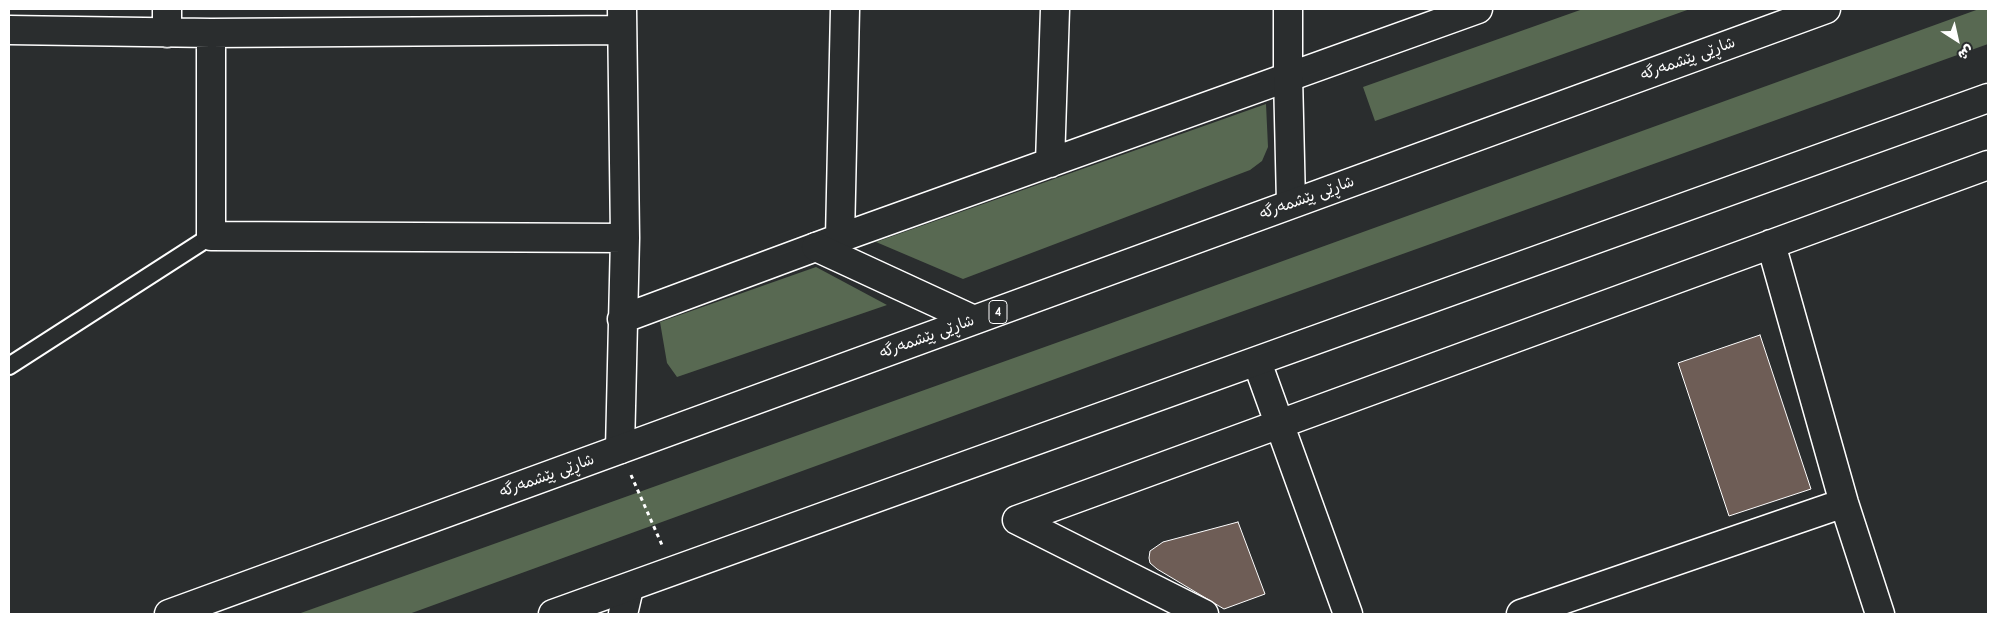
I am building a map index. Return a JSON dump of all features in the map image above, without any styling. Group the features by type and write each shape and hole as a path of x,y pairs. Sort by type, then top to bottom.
{"main road":[{"path":"828,242 845,9"},
{"path":"1050,163 1055,9"},
{"path":"1288,9 1292,203"},
{"path":"622,319 828,242 1478,9"},
{"name":"شاڕێی پێشمەرگە","path":"169,614 1826,9"},
{"path":"9,30 167,21 210,33 622,19 625,238 620,450"},
{"path":"210,33 211,236 625,238"},
{"path":"553,614 1988,98"},
{"path":"1204,614 1017,520 1988,165"},
{"path":"828,242 974,320"},
{"path":"1771,244 1844,503 1880,614"},
{"path":"1257,362 1348,614"},
{"path":"1538,612 1844,503"},
{"path":"622,614 629,588"}],"lane":[{"path":"9,366 211,236"}],"path":[{"path":"620,450 674,571"}],"green space":[{"path":"1583,9 1690,9 1375,121 1363,87"},
{"path":"1979,9 1988,9 1988,44 1121,355 409,614 298,614 1095,329"},
{"path":"1266,104 1268,147 1262,161 1250,170 963,279 876,242"},
{"path":"816,267 887,305 677,377 667,363 660,322"}],"building":[{"path":"1760,335 1811,489 1729,516 1678,363"},
{"path":"1238,522 1265,594 1224,609 1150,563 1150,551 1163,542"}]}
